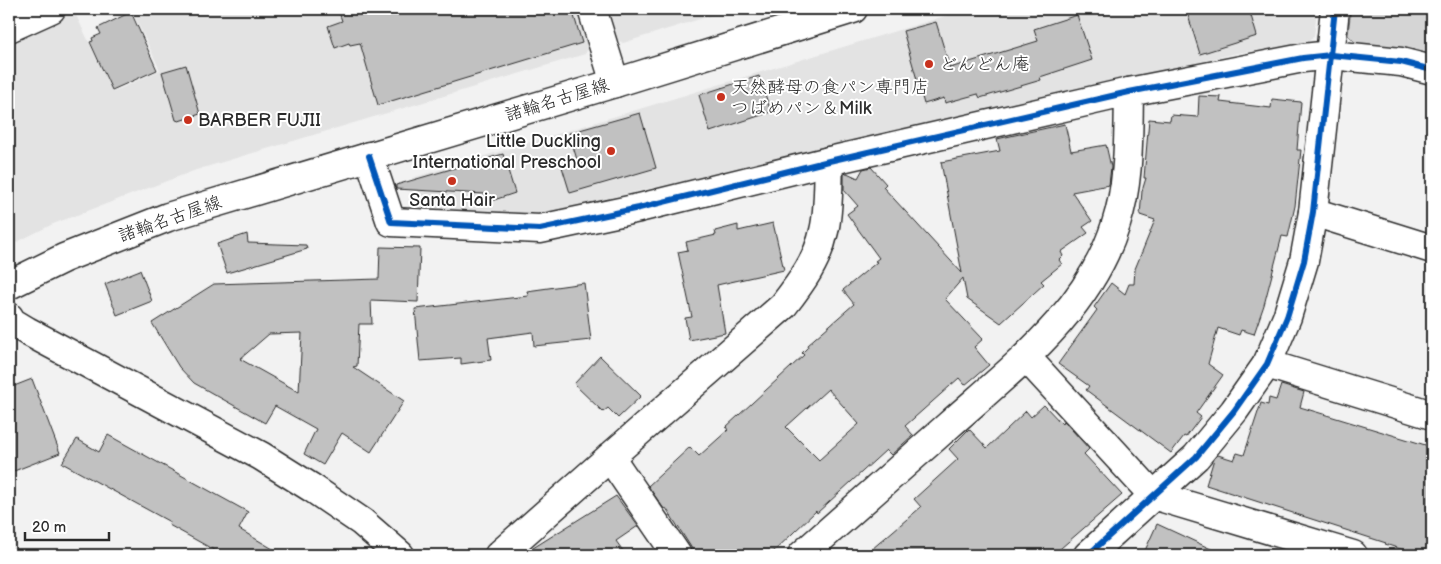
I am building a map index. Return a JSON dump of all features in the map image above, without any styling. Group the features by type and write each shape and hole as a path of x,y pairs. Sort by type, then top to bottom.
{"street":[{"path":"9,28 51,9"},
{"path":"592,9 615,83"},
{"name":"諸輪名古屋線","path":"9,285 64,258 168,217 615,83 853,9"},
{"path":"1088,555 1196,457 1234,411 1267,364 1287,318 1304,261 1313,212 1335,9"},
{"path":"369,156 391,222 540,229 639,208 829,161 1129,92 1254,66 1331,55 1401,62 1432,70"},
{"path":"802,555 1026,357 1077,303 1098,266 1116,224 1123,195 1127,165 1129,92"},
{"path":"499,555 610,456 784,306 802,282 815,258 824,230 829,161"},
{"path":"1313,212 1432,249"},
{"path":"9,316 12,322 27,331 268,461 362,522 400,555"},
{"path":"1026,357 1153,495 1353,555"},
{"path":"1267,364 1432,415"},
{"path":"610,456 677,555"}],"shaded area":[{"path":"131,9 582,9 592,42 585,54 196,170 53,224 13,244 9,243 9,39 74,11 113,92 160,70"},
{"path":"603,9 732,9 623,43 612,37"},
{"path":"968,9 1317,9 1314,36 1306,44 1238,53 540,214 421,211 412,178"},
{"path":"1351,9 1432,9 1432,57 1357,44 1348,35"}],"building":[{"path":"338,9 572,9 582,43 378,105 360,43 350,45 349,43 335,48 328,26 342,21"},
{"path":"1186,9 1249,9 1257,36 1200,54"},
{"path":"131,12 157,70 112,90 90,42 93,41 92,38 101,34 98,28"},
{"path":"1077,15 1092,60 1040,77 1041,80 980,98 978,94 945,103 944,98 924,104 903,31 936,22 950,68 1038,41 1034,29"},
{"path":"186,65 200,114 179,121 176,120 162,72"},
{"path":"759,76 771,112 710,132 699,95"},
{"path":"1199,96 1221,97 1220,102 1271,108 1272,99 1301,102 1297,150 1301,150 1295,206 1288,237 1282,236 1264,305 1254,334 1241,330 1239,335 1218,328 1208,364 1223,375 1196,413 1201,417 1171,453 1086,390 1089,386 1058,364 1097,310 1094,307 1111,283 1125,294 1129,284 1134,284 1135,269 1155,220 1140,215 1142,191 1146,178 1144,178 1149,119 1170,121 1171,115 1198,117"},
{"path":"640,113 656,168 570,193 562,167 578,163 569,133"},
{"path":"1065,124 1071,151 1106,145 1111,167 1109,185 1072,192 1092,221 1083,227 1088,233 1061,252 1063,256 1059,260 1062,264 1041,281 1044,284 1001,323 967,299 963,278 945,299 983,339 974,347 989,365 965,385 959,378 905,426 913,435 891,455 886,450 817,513 816,511 770,555 696,555 666,508 664,509 648,486 690,447 699,456 728,430 726,427 804,355 802,353 808,347 807,345 854,304 843,290 877,262 875,261 879,258 847,214 858,206 844,190 844,174 847,173 858,178 863,169 871,167 886,184 883,187 962,273 941,162 1000,151 997,139","holes":["828,389 859,424 819,460 786,427"]},
{"path":"503,154 515,193 488,202 485,194 396,189 396,185"},
{"path":"773,223 784,270 717,285 725,333 689,340 685,318 692,317 678,252 688,250 686,242 716,235 715,231 738,225 738,231"},
{"path":"247,234 248,243 306,245 307,249 227,273 217,244"},
{"path":"380,247 420,248 418,302 371,300 372,324 359,324 357,366 353,367 404,401 371,452 342,433 323,465 304,454 316,429 275,406 265,423 194,383 179,367 152,323 214,284 379,279","holes":["302,333 299,392 240,359 269,334"]},
{"path":"140,270 152,301 117,315 105,284"},
{"path":"584,283 591,340 534,346 533,332 488,338 491,360 461,364 461,358 420,361 415,309 528,296 527,291"},
{"path":"600,356 641,396 618,418 608,408 603,412 574,384"},
{"path":"32,379 60,453 9,473 9,388"},
{"path":"1281,385 1304,392 1300,407 1432,447 1432,555 1411,550 1410,552 1206,485 1214,459 1218,455 1234,460 1237,453 1244,455 1261,403 1268,405 1269,398 1276,400"},
{"path":"1044,405 1062,424 1064,421 1089,449 1084,454 1122,495 1053,555 865,555 921,507 914,499 958,459 949,449 969,429 987,448 1026,411 1031,417"},
{"path":"108,435 248,512 239,529 283,555 223,555 169,525 170,522 62,463 77,439 99,452"},
{"path":"616,496 638,526 616,541 626,555 522,555"},
{"path":"1157,524 1224,555 1143,555"}],"cycle path":[{"path":"1088,555 1196,457 1234,411 1267,364 1287,317 1304,261 1313,212 1335,9"},
{"path":"369,156 391,222 540,229 639,208 829,161 1129,92 1303,58 1331,55 1401,62 1432,70"}],"place":[{"name":"どんどん庵","path":"929,64"},
{"name":"天然酵母の食パン専門店 つばめパン＆Milk","path":"721,97"},
{"name":"BARBER FUJII","path":"188,120"},
{"name":"Little Duckling International Preschool","path":"611,151"},
{"name":"Santa Hair","path":"452,181"}]}
